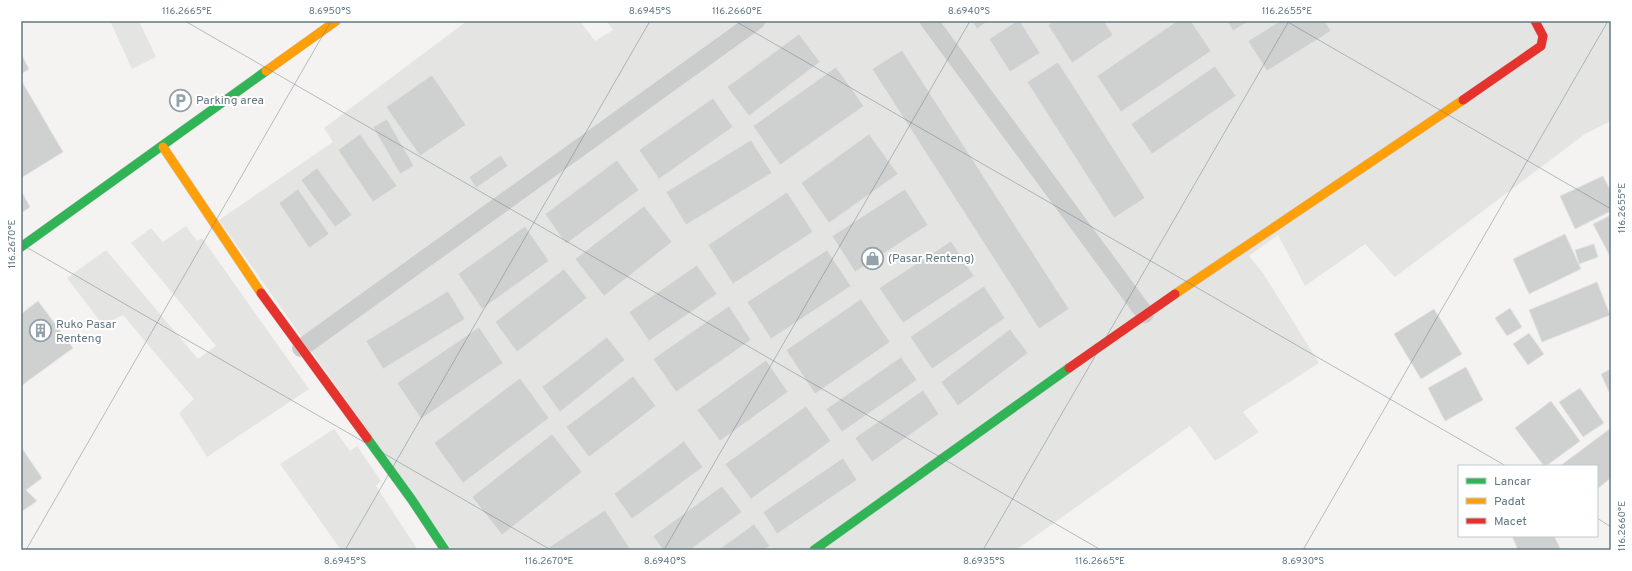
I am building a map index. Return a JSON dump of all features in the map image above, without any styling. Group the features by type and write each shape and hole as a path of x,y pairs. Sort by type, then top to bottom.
{"street":[{"path":"21,247 163,147 336,21"},
{"path":"814,550 1145,314 1390,150 1541,46 1544,42 1544,35 1535,21"},
{"path":"163,147 300,348 412,500 445,550"}],"lane":[{"path":"300,348 756,21"},
{"path":"930,21 1145,314"}],"shaded area":[{"path":"110,21 139,21 156,57 132,69"},
{"path":"467,21 580,21 595,41 613,30 607,21 1611,21 1611,121 1585,134 1395,277 1365,244 1305,286 1278,235 1249,256 1263,273 1319,363 1243,412 1259,432 1215,461 1190,426 1016,550 452,550 219,220 333,142 324,128"},
{"path":"186,226 197,241 202,238 309,389 207,457 179,413 194,399 123,315 103,325 67,278 106,250 198,359 216,346 131,243 151,228 163,242"},
{"path":"334,429 350,451 357,446 381,481 376,486 418,550 341,550 280,464"}],"building":[{"path":"972,21 988,21 977,29"},
{"path":"1017,21 1020,21 1040,53 1010,72 989,39"},
{"path":"1054,21 1104,21 1113,35 1072,63 1048,25"},
{"path":"1177,21 1191,21 1211,51 1121,112 1097,76"},
{"path":"1227,21 1249,21 1233,31"},
{"path":"1280,21 1325,21 1331,31 1267,71 1248,41"},
{"path":"799,34 820,62 749,116 727,87"},
{"path":"902,50 1069,309 1039,329 872,69"},
{"path":"21,54 29,69 21,74"},
{"path":"1058,62 1145,198 1114,218 1027,82"},
{"path":"1215,66 1236,96 1152,154 1131,124"},
{"path":"836,67 864,106 780,165 753,126"},
{"path":"432,75 466,125 420,156 386,107"},
{"path":"21,80 63,152 21,178"},
{"path":"713,98 733,127 659,179 639,150"},
{"path":"387,119 414,166 400,174 373,127"},
{"path":"360,134 397,186 373,202 338,150"},
{"path":"869,134 898,174 829,223 801,183"},
{"path":"751,140 772,173 686,225 666,192"},
{"path":"501,155 508,166 476,188 469,177"},
{"path":"617,160 639,190 566,244 545,214"},
{"path":"317,168 352,215 335,227 301,180"},
{"path":"1603,176 1611,192 1611,211 1575,229 1560,196"},
{"path":"298,189 329,234 309,248 279,203"},
{"path":"905,189 928,225 855,272 832,236"},
{"path":"21,191 30,207 21,213"},
{"path":"787,192 813,232 733,284 708,245"},
{"path":"644,206 672,242 604,296 575,259"},
{"path":"1611,215 1611,258 1593,224"},
{"path":"525,226 549,261 482,309 458,274"},
{"path":"1565,234 1581,269 1529,294 1513,259"},
{"path":"951,241 974,276 903,323 879,288"},
{"path":"1594,244 1598,257 1579,264 1575,250"},
{"path":"827,250 851,286 771,339 747,302"},
{"path":"697,265 717,294 649,341 629,312"},
{"path":"564,269 587,298 517,352 495,322"},
{"path":"1597,282 1610,315 1542,342 1529,310"},
{"path":"984,286 1005,318 932,369 910,337"},
{"path":"448,291 465,319 383,369 366,341"},
{"path":"861,299 890,342 815,394 786,350"},
{"name":"Ruko Pasar Renteng","path":"38,301 73,348 21,386 21,314"},
{"path":"729,306 751,340 676,392 653,359"},
{"path":"1510,308 1522,327 1507,336 1495,318"},
{"path":"1434,309 1462,354 1421,379 1394,334"},
{"path":"479,327 503,363 421,419 397,383"},
{"path":"1010,329 1028,353 958,406 941,382"},
{"path":"1529,333 1544,354 1528,365 1513,344"},
{"path":"607,337 625,360 560,412 542,387"},
{"path":"901,357 917,380 842,432 826,409"},
{"path":"766,360 788,392 720,441 697,410"},
{"path":"1466,367 1483,400 1445,421 1428,388"},
{"path":"1611,369 1611,396 1601,374"},
{"path":"633,376 656,406 589,457 566,427"},
{"path":"520,378 549,418 463,483 434,443"},
{"path":"1580,388 1604,423 1583,437 1559,402"},
{"path":"923,390 939,414 872,462 855,438"},
{"path":"1551,401 1580,441 1547,465 1543,465 1515,428"},
{"path":"806,406 831,441 751,499 725,464"},
{"path":"1611,428 1611,478 1598,488 1598,465 1561,465"},
{"path":"552,434 582,472 502,535 472,497"},
{"path":"684,441 703,467 632,519 614,494"},
{"path":"21,447 42,478 26,490 37,501 21,512"},
{"path":"843,458 857,480 777,534 763,512"},
{"path":"722,486 742,512 690,550 663,550 653,536"},
{"path":"605,510 631,550 545,550"},
{"path":"754,524 770,546 764,550 718,550"},
{"path":"1512,537 1554,537 1561,550 1518,550"}],"traffic: fast":[{"path":"21,247 266,71"},
{"path":"814,550 1069,368"},
{"path":"367,438 412,500 445,550"}],"traffic: slow":[{"path":"266,71 336,21"},
{"path":"1175,294 1463,100"},
{"path":"163,147 261,293"}],"traffic: jam":[{"path":"1463,100 1541,46 1543,36 1535,21"},
{"path":"261,293 367,438"},
{"path":"1069,368 1175,294"}],"place":[{"name":"Parking area","path":"181,100"},
{"name":"(Pasar Renteng)","path":"873,258"},
{"name":"Ruko Pasar Renteng","path":"41,331"}]}
